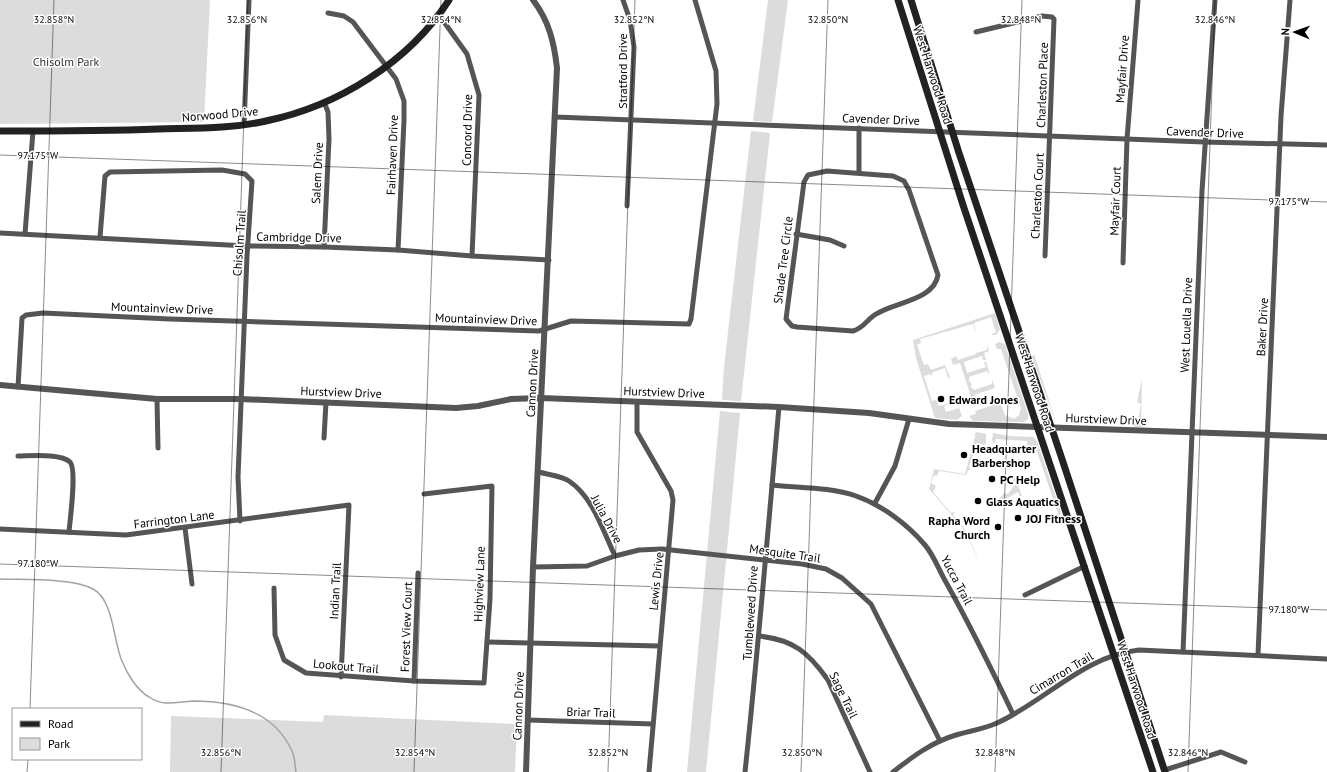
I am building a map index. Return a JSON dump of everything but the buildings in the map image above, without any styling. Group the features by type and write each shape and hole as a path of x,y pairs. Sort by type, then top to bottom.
{"main road":[{"name":"Norwood Drive","path":"0,131 203,128 244,125 287,116 324,102 361,82 385,66 411,46 439,15 449,0"},
{"name":"West Harwood Road","path":"898,0 1038,428 1153,772"},
{"name":"West Harwood Road","path":"911,0 952,131 1165,771"}],"street":[{"path":"244,125 249,0"},
{"name":"Cannon Drive","path":"526,772 533,567 546,330 557,68 554,43 542,12 533,0"},
{"name":"Stratford Drive","path":"623,0 630,20 634,47 627,206"},
{"name":"Mountainview Drive","path":"18,387 21,321 26,315 43,314 546,330 571,321 689,324 691,319 717,104 716,71 695,0"},
{"name":"Mayfair Drive","path":"1127,139 1138,0"},
{"name":"West Louella Drive","path":"1184,652 1204,142 1215,0"},
{"name":"Baker Drive","path":"1258,655 1280,145 1290,0"},
{"name":"Fairhaven Drive","path":"328,13 344,16 353,22 396,79 404,102 398,250"},
{"name":"Concord Drive","path":"439,15 467,54 478,95 472,256"},
{"name":"Charleston Place","path":"976,32 1042,16 1052,17 1054,19 1050,136"},
{"name":"Salem Drive","path":"324,102 328,112 330,139 324,246"},
{"name":"Cavender Drive","path":"555,117 952,131 1280,145 1327,145"},
{"path":"859,128 859,173"},
{"path":"25,234 33,131"},
{"name":"Charleston Court","path":"1045,256 1050,136"},
{"name":"Mayfair Court","path":"1123,263 1127,139"},
{"name":"Chisolm Trail","path":"100,237 105,176 110,172 222,170 245,174 252,181 247,246 238,477 240,521"},
{"name":"Shade Tree Circle","path":"817,172 859,173 892,176 904,181 909,190 936,269 937,281 932,288 919,296 878,312 861,328 853,330 792,326 786,319 796,234 805,177 817,172"},
{"name":"Cambridge Drive","path":"0,233 100,237 247,246 324,246 549,260"},
{"path":"796,234 830,240 844,246"},
{"name":"Hurstview Drive","path":"0,385 157,399 241,399 470,407 502,400 542,398 779,407 869,413 949,424 1327,437"},
{"path":"157,399 158,448"},
{"path":"324,438 326,402"},
{"name":"Lewis Drive","path":"637,402 637,432 671,491 673,510 659,646 649,772"},
{"name":"Tumbleweed Drive","path":"745,772 759,636 764,559 779,407"},
{"path":"875,503 895,466 909,419"},
{"path":"18,456 49,456 62,458 70,462 73,466 69,532"},
{"name":"Julia Drive","path":"539,472 563,478 579,490 592,509 615,556"},
{"name":"Yucca Trail","path":"772,485 835,491 855,495 875,503 901,522 924,544 934,557 947,584 974,632 1013,714"},
{"name":"Highview Lane","path":"424,494 492,486 490,599 484,683"},
{"name":"Farrington Lane","path":"0,529 126,535 240,521 349,505"},
{"name":"Indian Trail","path":"341,677 349,505"},
{"path":"185,528 192,584"},
{"name":"Mesquite Trail","path":"533,567 587,566 615,556 639,550 670,550 764,559 826,569 842,578 871,604 940,741"},
{"path":"1025,594 1085,566"},
{"name":"Forest View Court","path":"414,681 418,573"},
{"name":"Lookout Trail","path":"274,588 275,635 284,660 306,673 341,677 484,683"},
{"name":"Sage Trail","path":"759,636 774,638 796,647 807,655 822,672 828,680 870,772"},
{"path":"487,642 659,646"},
{"name":"Cimarron Trail","path":"893,772 917,753 940,741 996,724 1085,668 1126,651 1139,650 1327,659"},
{"name":"Briar Trail","path":"528,720 653,724"},
{"path":"1165,771 1221,752 1245,762"}],"green space":[{"name":"Chisolm Park","path":"0,0 210,0 204,122 0,124"},
{"path":"768,0 788,0 772,122 753,121"},
{"path":"751,131 770,133 741,401 722,400 724,367"},
{"path":"995,313 1000,329 996,335 991,335 996,332 991,317 974,323 976,332 973,324 920,339 921,343 917,345 924,365 928,364 931,370 945,365 950,378 948,378 945,368 933,372 931,376 930,374 924,376 932,401 936,400 939,406 947,404 944,407 946,412 959,408 962,416 957,420 935,418 916,358 913,340"},
{"path":"999,342 1005,344 1028,414 1028,419 1024,422 973,421 969,416 976,414 975,411 1000,403 1005,415 1014,419 1019,415 1021,408 1001,349 997,349 995,344"},
{"path":"987,345 989,351 984,353 986,360 983,360 982,356 964,362 967,373 986,367 984,363 986,361 990,375 987,371 969,377 972,385 970,386 974,390 992,384 992,379 995,388 974,395 978,405 974,406 960,363 953,365 951,359 956,356 958,360 987,350"},
{"path":"1034,354 1055,419 1055,420 1032,357"},
{"path":"1142,379 1141,427 1134,427 1133,421 1138,420 1141,404 1137,402"},
{"path":"720,411 740,413 706,772 687,772"},
{"path":"977,432 986,434 986,444 976,443 969,467 971,470 968,470 966,475 939,471 937,476 934,475 931,483 936,486 933,492 951,513 955,511 953,515 963,526 981,564 962,527 929,489 934,469 965,474 975,434"},
{"path":"993,433 1009,436 1033,437 1037,441 1061,512 1060,515 1056,517 1054,516 1058,513 1035,446 1031,447 1027,445 1027,441 996,439 994,444 992,440"},
{"path":"1015,477 1022,496 1020,496 1018,492 1002,501 1003,505 1000,506 998,501 1004,493 1008,494 1016,483 1012,480"},
{"path":"324,715 517,724 515,772 170,772 171,716 323,722"}],"waterway":[{"path":"0,579 61,581 84,585 93,589 100,594 105,602 109,611 122,661 140,690 154,700 165,703 193,701 223,703 251,711 275,726 284,737 293,753 296,772"}],"place":[{"name":"Edward Jones","path":"941,399"},
{"name":"Headquarter Barbershop","path":"964,455"},
{"name":"PC Help","path":"992,479"},
{"name":"Glass Aquatics","path":"978,501"},
{"name":"JOJ Fitness","path":"1018,518"},
{"name":"Rapha Word Church","path":"998,527"}]}
